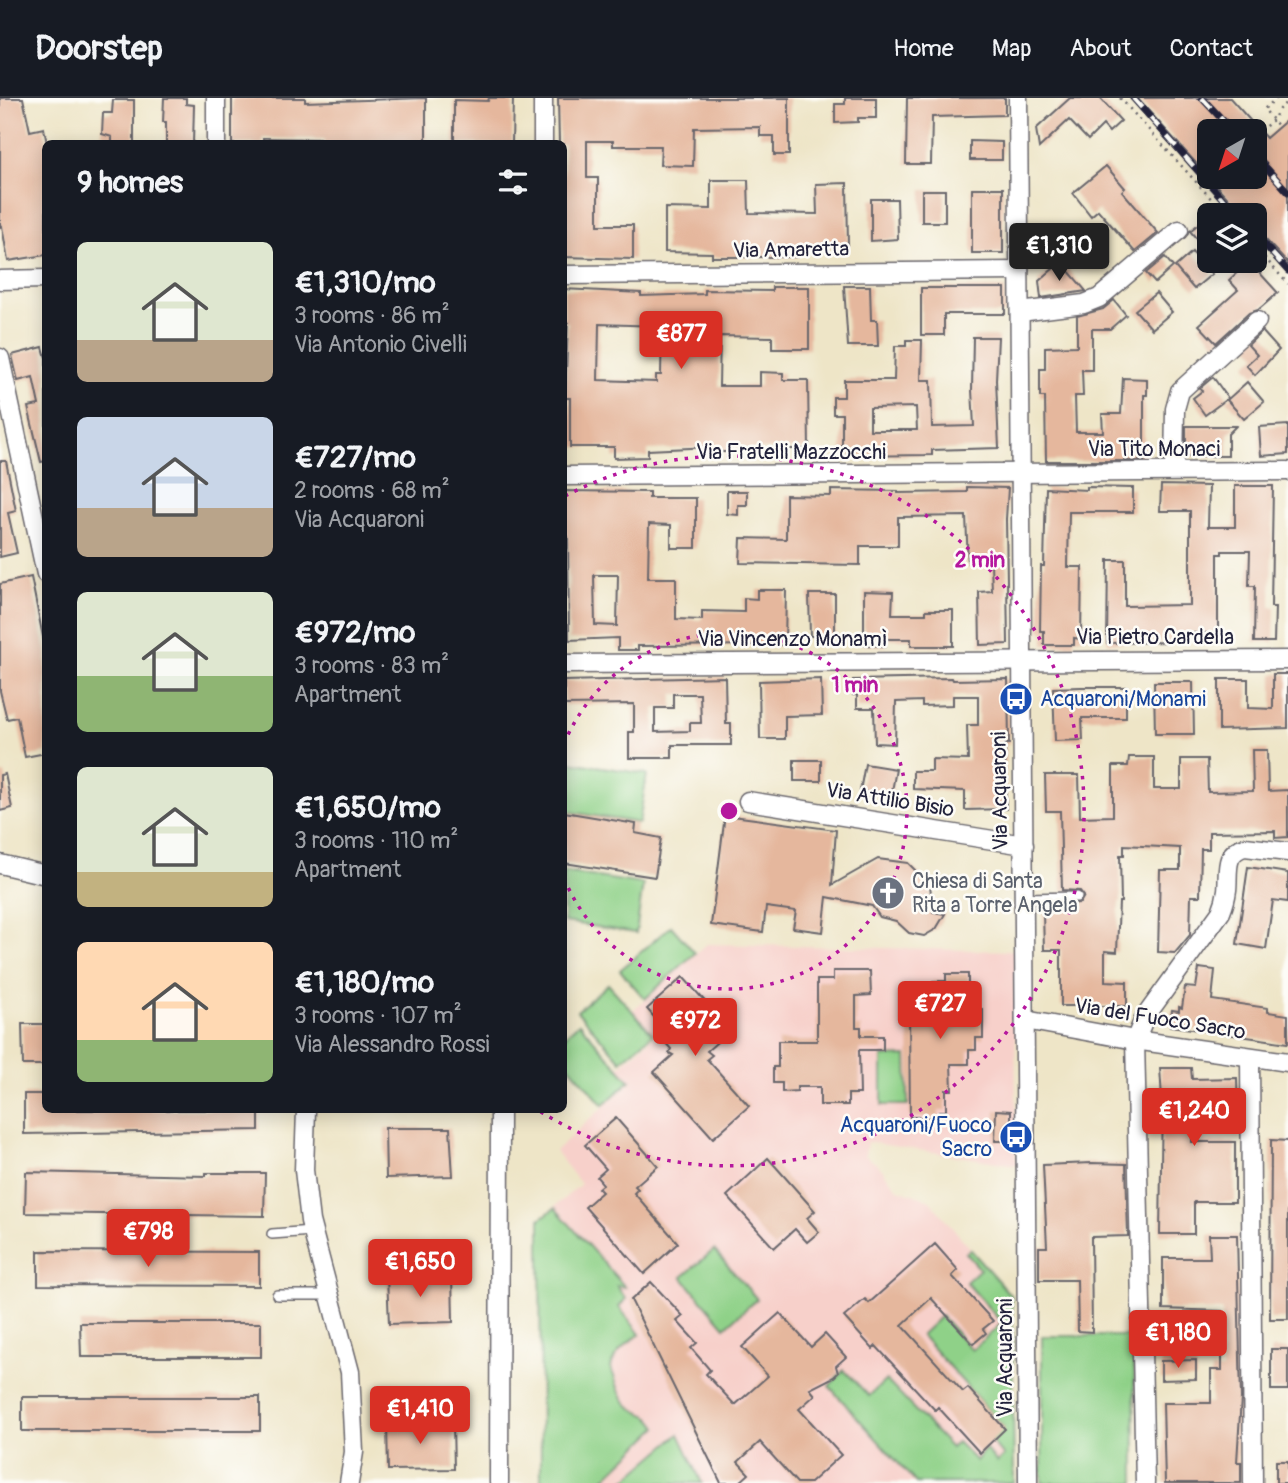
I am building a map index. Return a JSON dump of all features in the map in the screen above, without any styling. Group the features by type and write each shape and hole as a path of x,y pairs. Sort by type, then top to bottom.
{"street":[{"path":"216,98 216,140"},
{"path":"543,98 543,140"},
{"name":"Via Acquaroni","path":"1018,98 1028,1483"},
{"path":"1020,312 1084,304 1099,298 1179,230"},
{"name":"Via Amaretta","path":"567,275 1019,271"},
{"path":"0,280 42,279"},
{"path":"1174,471 1177,396 1185,384 1257,321"},
{"path":"1,363 42,555"},
{"name":"Via Tito Monaci","path":"1020,473 1288,471"},
{"name":"Via Fratelli Mazzocchi","path":"567,476 1020,473"},
{"name":"Via Pietro Cardella","path":"1021,660 1288,660"},
{"name":"Via Vincenzo Monamì","path":"567,664 1021,660"},
{"name":"Via Attilio Bisio","path":"748,801 1024,845"},
{"path":"1145,1483 1135,1040 1145,1017 1221,912 1227,894 1228,864 1231,856 1238,849 1245,847 1288,852"},
{"path":"0,864 42,874"},
{"name":"Via del Fuoco Sacro","path":"1025,1020 1135,1040 1288,1062"},
{"path":"1250,1057 1253,1483"},
{"path":"306,1113 304,1170 312,1231 349,1372 354,1452 349,1483"},
{"path":"499,1483 500,1113"}],"lane":[{"path":"1025,898 1077,897"},
{"path":"272,1234 312,1231"},
{"path":"277,1294 328,1295"}],"path":[{"path":"1120,98 1197,182"},
{"path":"1277,98 1264,109 1279,127"},
{"path":"1267,124 1288,101"},
{"path":"1203,189 1216,203"},
{"path":"1267,260 1288,284"}],"shaded area":[{"path":"707,944 1015,951 1016,1165 867,1142 865,1155 879,1166 898,1189 929,1200 1012,1297 1014,1483 541,1483 540,1219 581,1184 555,1151 631,1082 619,1067 655,1035 633,1010"}],"green space":[{"path":"567,761 647,774 639,823 567,811"},
{"path":"567,872 643,884 636,933 567,922"},
{"path":"671,926 695,953 645,999 620,970"},
{"path":"608,984 653,1034 621,1061 577,1011"},
{"path":"579,1023 630,1081 603,1105 567,1063 567,1034"},
{"path":"907,1056 908,1105 882,1105 882,1057"},
{"path":"555,1208 625,1287 617,1286 626,1299 619,1307 640,1334 618,1353 611,1368 624,1400 632,1408 649,1416 658,1427 600,1483 541,1483 540,1219"},
{"path":"970,1249 1012,1297 1014,1483 916,1483 829,1386 844,1370 869,1396 886,1380 951,1448 957,1442 976,1461 985,1449 997,1462 1004,1456 991,1441 1004,1428 921,1335 941,1316 972,1350 1002,1323 966,1282 980,1269 966,1253"},
{"path":"714,1250 757,1299 725,1327 682,1277"},
{"path":"1042,1336 1134,1336 1135,1483 1042,1483"},
{"path":"679,1434 702,1483 622,1483"}],"building":[{"path":"0,98 23,98 30,131 44,128 46,140 42,140 42,256 8,261 2,226 0,227"},
{"path":"164,98 186,98 186,104 194,105 193,140 166,140 166,122 163,122"},
{"path":"232,98 305,98 305,102 426,98 426,140 232,140"},
{"path":"489,98 513,98 512,140 454,140 454,100 488,101"},
{"path":"558,98 789,98 789,155 774,155 774,136 760,136 760,127 694,128 693,166 660,165 661,146 613,146 613,141 587,141 587,178 598,178 598,225 633,225 633,259 567,257 567,140 559,140"},
{"path":"845,98 876,98 876,118 858,118 858,122 835,123 835,104 845,104"},
{"path":"907,98 1005,98 1005,115 932,117 931,164 906,164"},
{"path":"1070,98 1100,98 1121,121 1109,132 1103,125 1088,140 1069,120 1039,148 1036,129"},
{"path":"1137,98 1230,98 1249,119 1197,119 1197,164"},
{"path":"113,100 134,100 134,140 112,140 112,137 102,134 103,113 112,113"},
{"path":"1288,119 1288,264 1267,241 1267,203 1232,203 1219,189 1267,189 1267,137"},
{"path":"970,141 1002,142 1002,160 970,160"},
{"path":"1106,166 1125,188 1122,191 1158,233 1135,252 1098,210 1091,216 1073,193"},
{"path":"711,180 748,180 749,213 817,214 816,184 847,183 848,245 798,246 798,257 712,257 712,253 665,252 665,208 711,209"},
{"path":"972,188 1003,188 1003,253 972,253"},
{"path":"922,190 945,190 945,222 922,222"},
{"path":"871,199 897,199 898,239 871,241"},
{"path":"1197,225 1197,239 1190,231"},
{"path":"1192,252 1197,258 1197,273 1212,274 1194,289 1175,267"},
{"path":"1165,257 1173,267 1155,283 1146,273"},
{"path":"1061,262 1086,291 1041,298 1039,281"},
{"path":"1237,273 1260,273 1278,293 1258,310 1249,313 1216,343 1199,325 1238,290 1229,280"},
{"path":"844,286 870,286 871,320 877,320 878,346 848,346"},
{"path":"772,287 809,287 809,349 772,349 772,337 720,336 719,386 760,386 760,372 783,373 783,380 808,380 809,449 711,452 711,447 648,450 648,457 614,458 614,447 570,447 567,289 641,293 641,296 705,294 705,290 772,291","holes":["701,318 702,344 676,343 675,319","599,324 659,326 659,329 662,329 661,375 656,375 656,382 598,380"]},
{"path":"921,288 1005,288 1005,314 944,314 944,335 921,335"},
{"path":"1156,293 1172,312 1152,329 1135,310"},
{"path":"1114,300 1126,315 1110,329 1092,329 1092,370 1082,370 1083,396 1075,396 1076,432 1103,432 1102,414 1121,414 1123,378 1147,379 1147,395 1144,395 1144,461 1046,461 1045,397 1040,397 1040,369 1045,369 1045,347 1077,346 1077,316 1103,309"},
{"path":"1262,331 1279,350 1255,375 1246,365 1257,355 1248,345"},
{"path":"973,337 998,337 996,380 999,448 932,450 932,455 842,456 842,414 833,414 833,397 844,397 844,380 894,380 895,346 906,346 906,340 922,340 921,380 931,380 932,427 974,426","holes":["916,407 917,430 870,430 870,408"]},
{"path":"42,347 42,462 28,407 39,405 33,377 18,381 12,355"},
{"path":"1213,377 1228,398 1205,415 1193,398"},
{"path":"1247,382 1264,402 1244,419 1227,400"},
{"path":"1288,425 1288,454 1261,456 1259,427"},
{"path":"1186,426 1236,426 1228,434 1228,456 1186,456"},
{"path":"0,461 6,461 16,511 8,513 17,553 0,557"},
{"path":"1161,485 1209,486 1208,527 1235,527 1235,486 1273,486 1271,607 1275,607 1274,642 1254,642 1255,586 1249,586 1250,551 1222,551 1222,554 1218,554 1218,633 1173,633 1173,642 1107,643 1108,560 1125,560 1125,606 1190,605 1190,511 1160,511"},
{"path":"967,487 1008,488 1008,644 980,645 979,592 992,591 991,563 968,563 966,516 898,517 898,546 860,546 860,565 740,563 741,538 786,539 786,495 831,496 831,490 967,492"},
{"path":"1087,487 1133,488 1133,512 1069,512 1068,567 1082,567 1081,639 1074,638 1074,645 1044,645 1044,631 1040,631 1046,488 1087,490"},
{"path":"567,491 649,492 649,498 696,498 696,548 671,548 671,525 649,524 648,578 676,578 676,619 702,620 702,611 744,612 744,598 757,599 757,590 786,590 785,645 638,646 638,650 618,650 618,638 569,640","holes":["594,575 618,575 617,626 595,625"]},
{"path":"727,491 747,491 747,505 738,505 738,515 727,514"},
{"path":"31,577 42,632 42,754 25,757 17,717 7,719 0,691 0,584"},
{"path":"864,591 893,592 892,614 926,614 926,610 953,610 953,646 911,646 911,639 886,639 886,646 864,645"},
{"path":"809,594 835,594 835,636 810,636"},
{"path":"1273,674 1288,674 1288,728 1219,730 1219,679 1248,679 1248,708 1273,709"},
{"path":"725,677 726,724 731,724 731,745 672,745 672,758 629,758 629,732 634,732 634,704 567,705 567,681","holes":["673,694 700,694 701,723 690,723 690,731 655,732 655,708 673,708"]},
{"path":"821,679 822,715 785,716 785,739 760,739 759,681"},
{"path":"1008,679 1006,809 965,810 965,791 913,789 913,771 932,771 932,759 968,760 967,725 978,725 978,696 953,696 953,705 922,706 922,701 896,702 895,744 875,743 874,708 857,708 857,695 853,695 853,680"},
{"path":"1154,682 1193,682 1194,734 1155,734"},
{"path":"1126,687 1126,718 1082,718 1083,740 1055,741 1053,688"},
{"path":"1252,750 1267,750 1268,791 1288,790 1288,837 1275,838 1275,831 1209,832 1209,849 1201,849 1200,896 1191,896 1190,935 1175,953 1158,952 1160,870 1180,870 1180,848 1124,845 1124,855 1120,855 1121,902 1117,952 1105,951 1105,981 1127,982 1127,1006 1061,1006 1061,950 1044,950 1043,912 1062,912 1062,904 1080,903 1084,896 1080,891 1062,890 1060,811 1046,811 1045,775 1079,775 1080,817 1113,816 1113,766 1128,766 1129,757 1154,757 1154,789 1181,789 1181,759 1207,759 1208,792 1253,791"},
{"path":"794,760 821,760 821,781 794,781"},
{"path":"865,764 896,769 891,797 860,791"},
{"path":"5,774 12,808 0,811 0,775"},
{"path":"567,812 636,824 635,833 661,838 655,877 567,863"},
{"path":"725,815 836,830 832,885 878,859 908,863 930,885 933,912 945,914 936,929 924,936 909,933 896,921 880,917 872,906 827,897 823,932 793,928 796,911 766,907 763,932 711,925"},
{"path":"1248,867 1288,873 1288,902 1273,900 1266,949 1237,944"},
{"path":"1199,968 1215,970 1212,1000 1268,1008 1268,1012 1288,1015 1288,1043 1170,1026 1172,1010 1179,1011 1179,1007 1182,1008 1185,987 1196,988"},
{"path":"833,971 870,971 871,995 856,996 856,1027 861,1027 861,1036 883,1036 883,1050 859,1050 860,1094 848,1094 848,1105 820,1105 820,1087 797,1087 797,1091 782,1092 782,1083 773,1083 773,1067 778,1067 778,1041 817,1041 817,980 833,980"},
{"path":"946,974 968,974 968,1009 983,1009 983,1038 976,1038 976,1050 969,1050 969,1064 951,1064 952,1090 946,1090 946,1111 939,1111 939,1117 910,1117 907,995 921,995 921,989 933,989 933,981 946,981"},
{"path":"683,977 731,1030 707,1051 712,1055 707,1059 749,1106 713,1138 654,1072 673,1055 669,1053 671,1049 663,1040 669,1034 647,1009"},
{"path":"22,1024 42,1024 42,1065 23,1065"},
{"path":"1160,1068 1191,1068 1192,1079 1237,1078 1238,1118 1192,1118 1192,1142 1235,1142 1235,1202 1194,1202 1194,1234 1160,1234"},
{"path":"24,1094 42,1094 42,1113 259,1113 259,1130 24,1134"},
{"path":"996,1110 1011,1111 1011,1141 995,1141"},
{"path":"616,1118 658,1166 635,1186 638,1189 634,1193 678,1243 644,1274 585,1207 602,1192 598,1188 603,1184 597,1177 606,1169 585,1145"},
{"path":"385,1128 450,1128 453,1176 386,1178"},
{"path":"1271,1140 1288,1141 1288,1319 1270,1319"},
{"path":"768,1158 815,1211 807,1218 819,1232 807,1242 795,1229 774,1248 727,1196"},
{"path":"1126,1164 1128,1236 1091,1237 1092,1332 1078,1331 1077,1280 1039,1280 1039,1247 1047,1247 1043,1165"},
{"path":"26,1172 206,1176 206,1173 265,1173 264,1216 25,1213"},
{"path":"1209,1235 1237,1235 1241,1398 1237,1462 1241,1462 1241,1483 1165,1483 1163,1403 1211,1403 1211,1370 1222,1370 1222,1311 1163,1309 1163,1258 1210,1258"},
{"path":"935,1244 958,1270 952,1276 993,1321 983,1329 986,1333 973,1344 931,1298 902,1325 963,1392 968,1388 1005,1429 980,1453 938,1407 935,1410 876,1346 873,1349 844,1317 865,1299 869,1303"},
{"path":"38,1251 259,1252 259,1286 38,1285"},
{"path":"452,1274 453,1322 389,1324 387,1276"},
{"path":"651,1282 683,1316 677,1321 697,1343 691,1348 710,1370 706,1374 735,1405 768,1376 742,1347 780,1313 811,1347 825,1334 846,1357 836,1366 838,1373 834,1377 810,1389 815,1395 799,1409 841,1455 810,1483 797,1483 760,1442 738,1462 749,1474 739,1483 721,1483 631,1300"},
{"path":"80,1323 261,1323 261,1357 81,1357"},
{"path":"1271,1349 1288,1349 1288,1390 1271,1390"},
{"path":"1196,1360 1196,1379 1161,1380 1161,1361"},
{"path":"22,1397 260,1397 260,1431 22,1431"},
{"path":"453,1422 454,1469 388,1470 387,1423"},
{"path":"1276,1461 1288,1461 1288,1483 1276,1483"}],"railway":[{"path":"1133,98 1226,203"},
{"path":"1202,98 1222,119"},
{"path":"1267,168 1288,192"},
{"path":"1267,247 1288,271"}],"place":[{"name":"Acquaroni/Monami","path":"1016,699"},
{"name":"Chiesa di Santa Rita a Torre Angela","path":"888,893"},
{"name":"Acquaroni/Fuoco Sacro","path":"1016,1137"}]}
